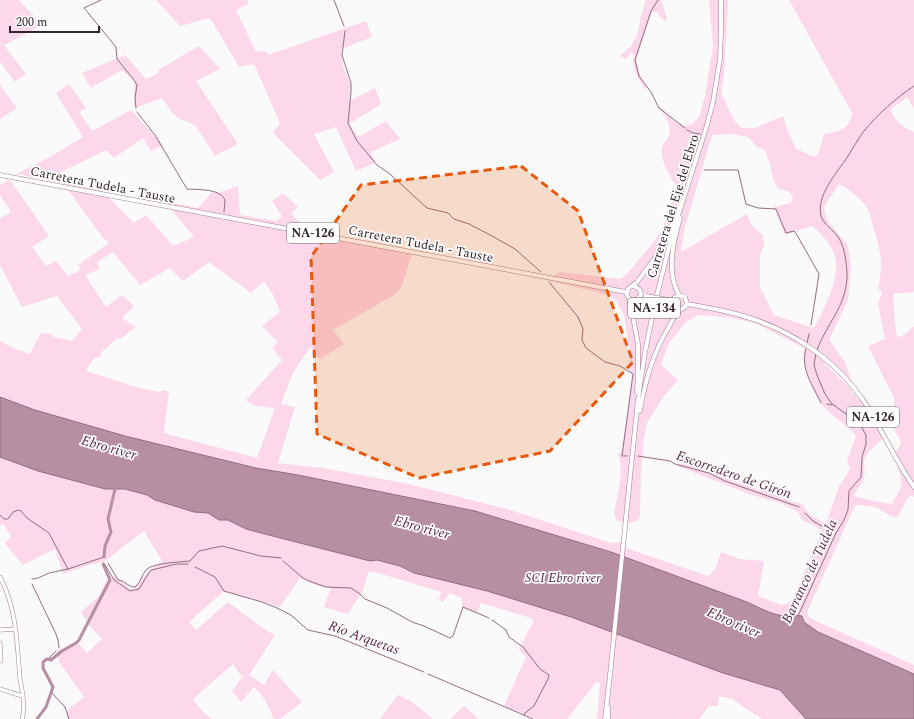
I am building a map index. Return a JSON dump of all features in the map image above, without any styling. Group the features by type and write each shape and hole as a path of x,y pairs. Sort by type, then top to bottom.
{"main road":[{"name":"Carretera del Eje del Ebro","path":"608,695 638,399 655,303 672,235 707,125 717,79 721,46 721,0"},
{"path":"679,295 672,279 673,252 680,216 698,154"},
{"name":"Carretera Tudela - Tauste","path":"0,175 626,292"},
{"path":"632,464 632,439 638,382 638,358 637,334 630,300 626,292 652,264 663,244 689,181"},
{"path":"630,300 636,300 640,295 640,290 633,286"},
{"path":"640,295 670,301 674,307 680,310"},
{"path":"635,438 649,368 663,336 680,310 687,304 685,297 679,295 670,301"},
{"name":"NA-126","path":"687,304 739,314 759,321 792,336 809,346 837,370 864,402 914,487"},
{"path":"608,695 608,719"},
{"name":"NA-134","path":"605,717 608,695"}],"street":[{"path":"0,577 9,597 16,628 22,696 22,719"},
{"path":"0,630 16,628"},
{"path":"0,643 1,661"},
{"path":"0,689 22,696"}],"highlighted area":[{"path":"521,166 578,211 633,362 550,451 419,478 317,434 311,257 361,185"}],"green space":[{"path":"0,0 19,0 42,25 4,45 26,74 15,82 0,62 0,45 2,44 0,42"},
{"path":"156,0 247,0 249,4 236,10 256,52 266,51 268,55 366,21 372,37 341,49 343,66 350,84 349,101 375,88 381,104 349,124 358,137 386,121 400,139 371,152 375,163 356,171 336,127 314,134 334,172 320,180 273,133 280,123 254,64 239,67 210,18 180,26"},
{"path":"646,0 661,0 667,17 666,22 660,17 658,12 652,12 636,60 640,75 647,88 645,89 634,69 634,55 631,52 626,59 620,56 631,46 637,35"},
{"path":"709,0 728,0 724,75 721,93 734,120 742,128 755,128 783,116 796,149 815,157 819,152 824,134 843,129 849,123 852,113 789,0 914,0 914,109 907,97 891,109 894,117 900,124 914,132 914,292 893,294 897,337 904,335 914,326 914,498 912,495 909,497 900,513 895,518 875,507 856,505 807,612 809,617 814,620 914,665 914,719 762,719 732,699 719,696 718,706 709,706 699,719 597,719 600,683 597,681 567,719 536,719 504,706 526,657 519,649 534,620 481,603 477,613 462,608 462,598 450,593 443,602 439,600 441,592 369,571 362,592 348,614 324,607 331,588 316,585 300,578 280,607 252,598 223,592 189,622 196,630 228,602 275,635 249,675 264,685 273,670 302,702 280,719 274,719 264,698 254,687 241,702 232,691 242,677 233,664 193,699 204,713 212,719 68,719 66,711 84,697 59,662 57,651 77,642 87,653 102,639 89,625 81,612 99,596 107,580 115,576 132,590 150,570 162,561 144,531 105,561 63,574 55,549 23,565 5,544 11,536 3,524 0,526 0,341 15,349 30,354 41,333 51,334 53,337 72,341 82,329 57,296 22,307 0,265 0,218 11,212 0,195 0,185 10,180 49,236 32,247 46,266 56,261 68,276 81,270 78,265 109,243 103,238 63,183 101,190 134,223 146,215 173,246 194,237 164,201 198,208 213,191 218,193 238,186 240,215 277,221 282,216 272,201 283,193 298,207 291,213 308,232 413,251 401,288 394,295 333,330 344,344 320,359 310,347 293,373 281,404 295,407 278,463 323,468 404,483 507,509 611,543 622,542 623,547 708,576 715,569 721,552 740,559 764,561 758,596 781,605 787,604 792,600 822,532 817,527 802,520 798,512 781,503 749,494 677,466 678,464 688,464 803,505 809,514 826,524 839,486 850,468 847,460 856,436 828,411 818,399 807,373 804,348 755,323 726,317 698,315 685,323 669,343 661,365 678,380 664,396 647,423 641,473 640,515 638,520 625,525 625,523 617,519 614,514 621,476 618,454 622,450 633,376 629,370 631,365 624,315 617,302 609,295 554,282 552,277 560,272 620,279 626,275 662,230 677,188 666,169 663,158 662,147 669,136 670,128 660,109 662,108 675,122 685,126 692,124 699,117 705,96 713,46","holes":["732,134 748,137 757,147 765,150 773,179 778,188 789,192 793,197 791,203 774,207 785,235 812,226 824,237 835,256 836,269 833,287 814,328 774,315 760,287 760,255 764,246 763,235 752,226 747,214 681,252 684,231 712,135","839,184 850,191 862,201 868,210 879,247 881,271 878,288 882,292 878,304 885,339 868,346 894,398 894,428 901,443 893,454 899,464 897,467 901,478 901,486 892,504 854,496 864,477 864,461 867,454 885,437 875,421 849,387 822,361 832,368 847,383 851,379 845,362 829,340 848,300 851,265 848,245 829,223 824,207","113,252 140,285 170,268 183,281 209,262 251,293 264,281 273,295 280,312 262,326 278,342 272,348 282,360 246,400 256,406 275,408 257,458 164,433 169,392 164,390 159,392 136,387 86,371 94,358 100,357 101,353 117,338 120,339 136,327 122,318 134,306 122,295 106,307 85,275 100,269 97,262"]},
{"path":"199,46 220,69 196,81 238,144 215,156 195,125 178,118 173,114 162,98 135,108 134,81 122,70 91,88 82,73 125,55 146,79 159,73 158,70"},
{"path":"69,84 86,108 79,112 92,131 131,110 163,145 151,151 143,138 114,158 106,150 59,173 63,183 16,174 48,158 83,137 56,93"},
{"path":"0,85 17,108 0,119"},
{"path":"398,695 411,701 433,719 380,719"},
{"path":"464,706 478,719 450,719"}],"water":[{"name":"SCI Ebro river","path":"0,397 35,410 125,436 256,468 298,475 475,511 611,552 747,602 771,613 781,616 802,616 804,622 818,632 914,674 914,719 806,719 780,690 723,673 571,617 487,591 414,573 400,566 377,560 370,561 246,529 228,520 219,520 208,513 194,512 155,500 147,495 125,489 105,489 38,471 0,457"}],"waterway":[{"path":"101,0 84,8 116,47 117,59 137,85 135,98 136,108"},
{"name":"Escorredero de Girón","path":"334,0 344,26"},
{"path":"658,0 651,11 635,60 639,76 651,92 659,108 685,128"},
{"name":"Escorredero de Girón","path":"345,31 342,55 351,83 348,123 357,141 377,165 390,174 427,208 448,213 454,219 469,224 492,236 515,249 541,272"},
{"name":"Barranco de Tudela","path":"817,350 843,298 847,278 846,260 841,241 825,223 821,216 820,208 824,192 864,131 875,118 914,86"},
{"path":"137,112 155,135 187,189 208,190 218,193 225,200 224,212"},
{"path":"687,130 700,134"},
{"path":"704,170 738,170 746,204 758,208 776,209 786,233 794,231 797,235 819,274 811,325"},
{"name":"Escorredero de Girón","path":"549,282 578,317 583,329 582,340 586,348 605,362 620,366 633,374 622,456 627,456"},
{"path":"807,343 809,334"},
{"path":"806,349 806,371 821,403"},
{"name":"Barranco de Tudela","path":"798,616 848,510 849,491 861,477 862,457 866,444 866,435 862,428 857,422 831,403 825,394 814,365 816,353"},
{"name":"Barranco de Tudela","path":"827,404 832,405"},
{"name":"Escorredero de Girón","path":"638,456 670,461 675,464 709,473 725,481 799,507"},
{"path":"104,557 105,546 111,532 108,519 116,485"},
{"path":"0,515 4,519 8,519 13,512 18,510 21,511 27,518 49,533 68,569"},
{"name":"Escorredero de Girón","path":"805,513 813,521 823,527"},
{"name":"Río Arquetas","path":"108,563 118,580 135,587 139,583 145,571 150,567 174,562 190,561 199,551 222,546 261,556 281,558"},
{"path":"32,579 104,557"},
{"path":"283,561 303,578 309,581 326,587 351,588 365,599 387,608 412,622 450,638 453,636 463,607 489,618"},
{"name":"Río Arquetas","path":"104,563 114,580 130,591 139,589 152,570 176,564 188,564"},
{"name":"Río Arquetas","path":"37,719 46,707 53,687 43,668 43,662 47,659 51,660 79,640 110,580 103,564"},
{"name":"Río Arquetas","path":"195,567 215,577 224,591 277,608 291,615 308,630 335,636 424,672"},
{"path":"32,584 56,634 59,648"},
{"path":"492,620 506,630 509,637 523,647 540,669 549,675 534,706 524,715"},
{"name":"Río Arquetas","path":"48,659 56,651"},
{"name":"Río Arquetas","path":"428,674 533,719"},
{"path":"51,692 65,707 69,719"}],"water label":[{"name":"Ebro river","path":"109,447"},
{"name":"Ebro river","path":"422,527"},
{"name":"Ebro river","path":"734,622"}]}
